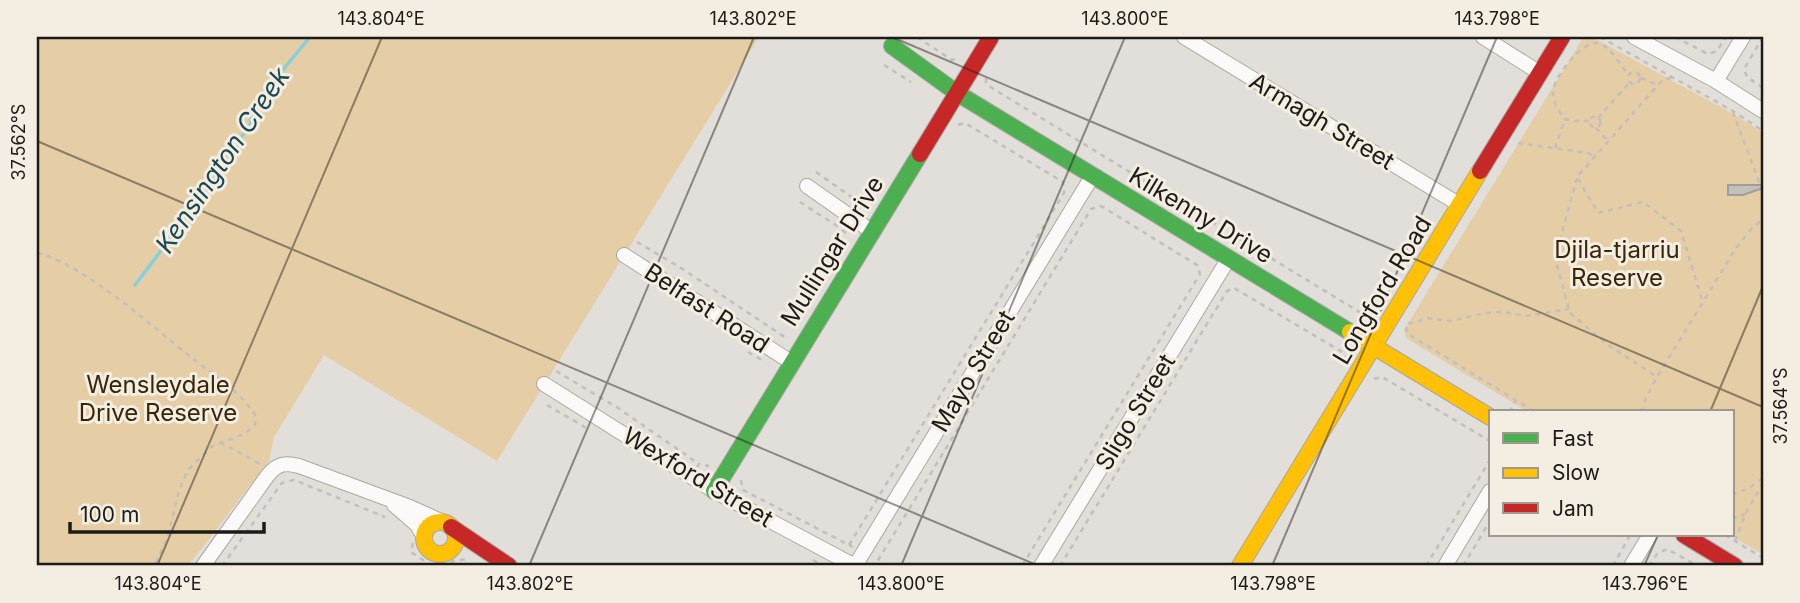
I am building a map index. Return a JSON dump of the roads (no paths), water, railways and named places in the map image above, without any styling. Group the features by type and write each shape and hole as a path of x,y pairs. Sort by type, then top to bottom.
{"street":[{"name":"Mullingar Drive","path":"714,491 991,37"},
{"name":"Armagh Street","path":"1184,37 1460,205"},
{"path":"1483,37 1540,73"},
{"name":"Longford Road","path":"1240,566 1374,346 1398,319 1460,205 1562,37"},
{"path":"1634,37 1716,81 1763,111"},
{"path":"1716,81 1743,37"},
{"name":"Kilkenny Drive","path":"892,46 957,93 1489,416"},
{"name":"Mayo Street","path":"855,566 1093,175"},
{"path":"807,186 871,231"},
{"name":"Belfast Road","path":"624,255 791,362"},
{"name":"Sligo Street","path":"1041,566 1229,258"},
{"name":"Wexford Street","path":"544,384 714,491 855,566"},
{"path":"203,566 272,470 283,464 295,464 410,507 447,524 505,564"},
{"path":"1445,566 1489,493"},
{"path":"388,500 418,525 420,538 430,550 432,561"},
{"path":"420,538 431,524 447,524 455,533 456,540 432,561"},
{"path":"1631,566 1649,536"},
{"path":"1686,536 1735,566"},
{"path":"432,561 466,552 505,564"}],"waterway":[{"name":"Kensington Creek","path":"135,285 232,157 241,137 250,126 252,109 257,101 310,37"}],"park label":[{"name":"Djila-tjarriu Reserve","path":"1617,263"},
{"name":"Wensleydale Drive Reserve","path":"158,398"}]}
